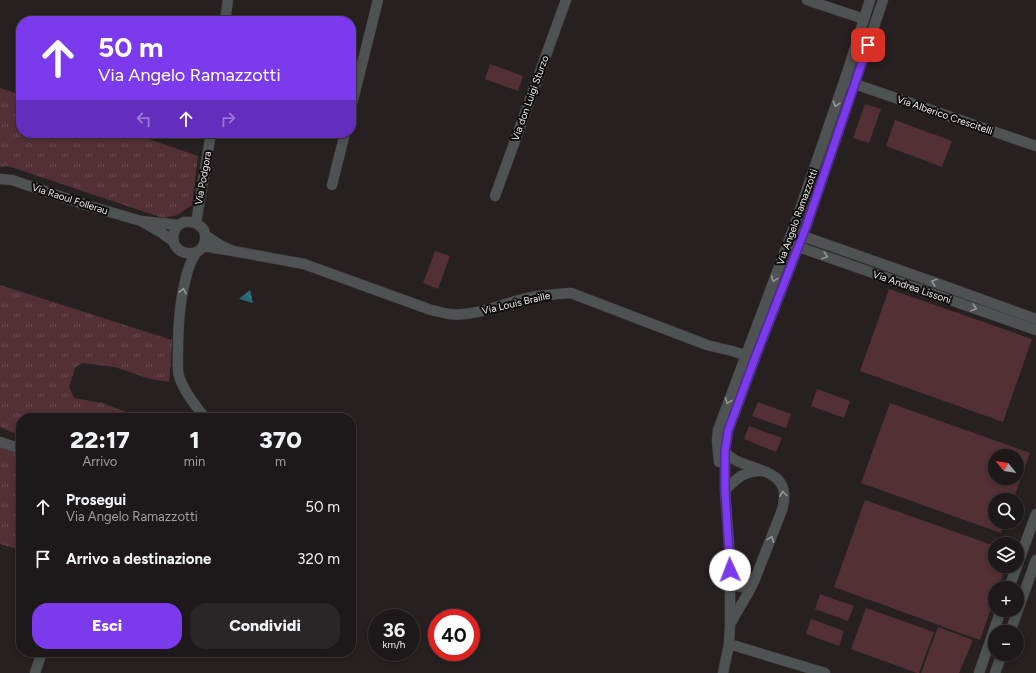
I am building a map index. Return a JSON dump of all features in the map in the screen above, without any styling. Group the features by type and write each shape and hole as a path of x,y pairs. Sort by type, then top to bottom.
{"street":[{"path":"226,16 228,0"},
{"path":"356,88 378,0"},
{"name":"Via don Luigi Sturzo","path":"495,196 566,0"},
{"path":"807,0 864,19"},
{"name":"Via Angelo Ramazzotti","path":"725,490 725,452 728,431 750,356 844,81 870,0"},
{"name":"Via Angelo Ramazzotti","path":"725,490 719,461 717,435 721,420 799,247 883,0"},
{"name":"Via Alberico Crescitelli","path":"844,81 1036,146"},
{"name":"Via Podgora","path":"196,223 210,138"},
{"path":"332,185 344,138"},
{"name":"Via Raoul Follerau","path":"0,179 12,180 86,205 140,221 178,225"},
{"name":"Via Raoul Follerau","path":"140,221 173,241"},
{"path":"201,413 188,395 179,376 178,330 180,306 188,270 199,250 205,235 204,230 196,223 184,222 178,225 175,230 173,241 178,250 183,253 190,254 199,250 209,247 233,251"},
{"name":"Via Andrea Lissoni","path":"792,232 1036,319"},
{"path":"205,235 220,245 233,251"},
{"name":"Via Andrea Lissoni","path":"788,243 1036,330"},
{"name":"Via Louis Braille","path":"233,251 304,264 431,310 449,314 464,314 488,310 527,298 551,294 571,293 707,345 750,356"},
{"path":"0,442 16,447"},
{"path":"725,452 726,455 738,462 765,471 776,478 784,490 782,510 753,584 730,625"},
{"path":"723,673 729,644 730,625 729,548 725,490 737,478 743,475 757,471 765,471"},
{"path":"1012,581 1036,514"},
{"path":"1013,625 1036,560"},
{"path":"730,582 743,588 753,584"},
{"path":"979,673 999,617"},
{"path":"729,644 825,673"},
{"path":"35,673 40,657"},
{"path":"995,673 999,661"}],"green space":[{"path":"490,64 523,76 518,91 485,79"},
{"path":"0,88 16,93 16,138 146,138 198,156 192,205 178,215 163,218 8,166 0,167"},
{"path":"865,104 881,109 869,143 853,138"},
{"path":"895,120 952,141 942,167 886,146"},
{"path":"435,251 450,256 438,289 423,283"},
{"path":"0,285 172,340 169,382 150,379 115,367 82,363 75,368 69,387 74,398 102,403 129,413 16,413 16,434 0,427"},
{"path":"889,289 1032,339 1003,422 860,371"},
{"path":"817,389 850,401 844,418 811,406"},
{"path":"758,402 791,414 786,428 752,416"},
{"path":"890,403 1019,449 988,449 988,485 1018,485 1016,493 988,493 988,528 861,483"},
{"path":"749,426 782,438 776,452 744,439"},
{"path":"0,444 16,450 16,549 0,544"},
{"path":"1024,451 1030,453 1024,470"},
{"path":"865,500 988,544 988,573 1003,573 1001,581 988,581 988,617 980,640 834,587"},
{"path":"990,529 1002,529 1001,533"},
{"path":"820,594 854,606 848,621 815,609"},
{"path":"866,608 934,632 919,673 851,649"},
{"path":"811,619 844,631 839,646 806,634"},
{"path":"938,627 973,640 959,673 921,673"}],"water":[{"path":"250,290 253,303 239,299"}],"route":[{"path":"730,570 725,490 725,452 728,431 806,227 868,45"}]}
